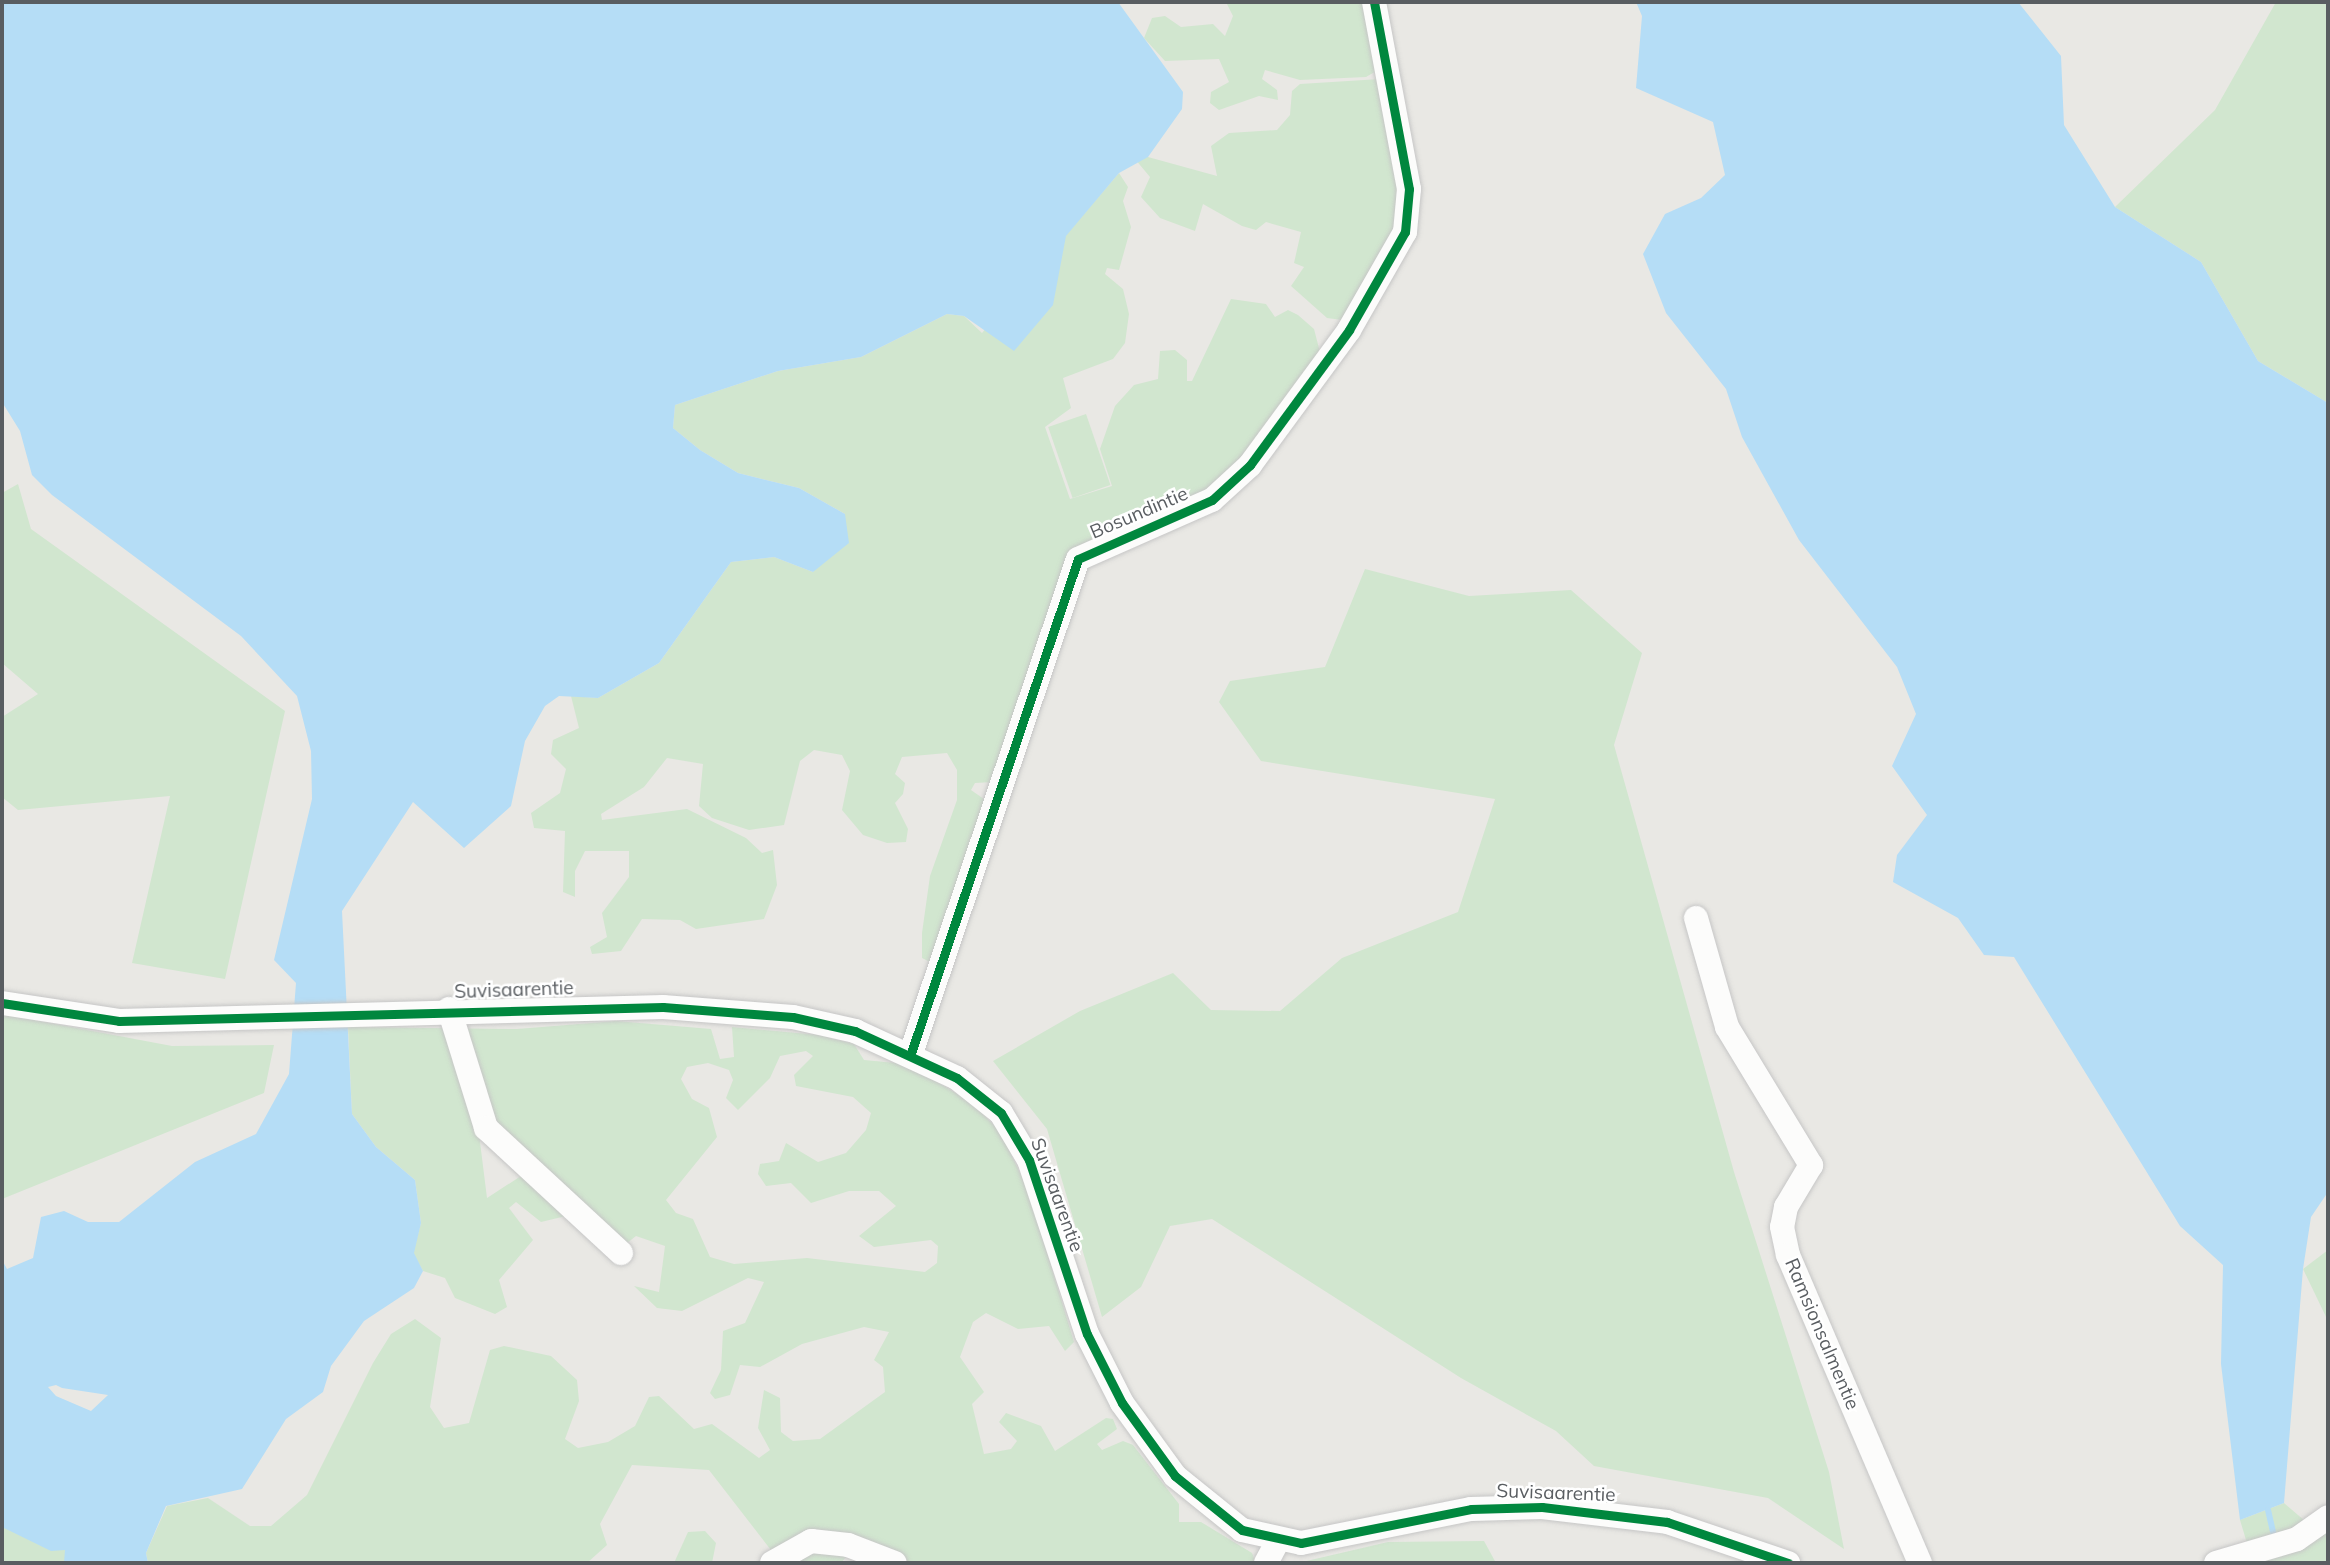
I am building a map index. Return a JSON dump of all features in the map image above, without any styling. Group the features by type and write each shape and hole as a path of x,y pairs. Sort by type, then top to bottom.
{"street":[{"name":"Bosundintie","path":"911,1053 1078,559 1189,512 1243,472 1349,330 1405,232 1409,189 1374,2"},
{"name":"Ramsionsalmentie","path":"1696,918 1727,1027 1811,1165 1786,1207 1782,1227 1788,1255 1920,1563"},
{"name":"Suvisaarentie","path":"2,1003 89,1020 596,1006 762,1013 830,1024 911,1053 979,1093 1017,1136 1101,1365 1148,1443 1217,1514 1272,1553 1471,1509 1542,1507 1667,1522 1788,1563"},
{"name":"Suvisaarentie","path":"449,1009 486,1128 621,1253"},
{"path":"2222,1562 2297,1539 2328,1517"},
{"path":"772,1563 811,1541 848,1545 895,1563"}],"green space":[{"path":"1226,2 1371,2 1378,70 1366,77 1300,80 1265,70 1262,79 1277,90 1278,100 1259,96 1219,110 1210,103 1211,92 1229,82 1219,59 1165,61 1144,38 1152,18 1165,16 1181,27 1213,24 1225,36 1233,16"},
{"path":"2276,2 2328,2 2328,403 2258,361 2201,262 2115,207 2215,110"},
{"path":"1380,79 1409,204 1342,320 1327,318 1291,286 1304,267 1294,263 1301,232 1266,222 1256,230 1242,226 1203,204 1195,231 1160,218 1141,197 1150,177 1135,159 1148,157 1217,176 1211,146 1229,133 1277,130 1290,115 1292,91 1300,84"},
{"path":"1119,173 1128,187 1123,201 1131,227 1119,270 1107,268 1105,274 1123,289 1129,314 1125,343 1113,359 1063,378 1071,408 1045,427 1070,499 1112,486 1100,449 1115,406 1134,385 1158,379 1160,351 1175,350 1187,360 1187,381 1192,381 1231,299 1266,304 1275,317 1288,310 1298,315 1314,329 1321,356 1233,479 1067,565 993,782 975,783 971,790 991,804 930,962 922,958 922,933 930,876 957,800 957,770 947,753 902,757 895,774 905,783 903,794 895,803 908,829 906,842 887,843 863,835 842,810 850,771 842,755 814,750 800,761 784,825 749,830 712,818 699,806 703,764 667,758 644,787 601,814 602,820 687,809 746,838 762,853 773,850 777,885 764,919 696,929 680,920 642,919 621,951 592,954 590,947 607,937 602,913 629,877 629,851 585,851 575,871 575,897 563,892 565,831 534,828 531,813 560,793 566,769 551,754 553,740 579,728 571,696 598,698 659,663 731,562 774,557 813,572 845,514 799,488 738,473 700,450 673,428 675,405 778,371 861,357 947,314 964,316 982,333"},
{"path":"1086,414 1110,485 1073,498 1048,427"},
{"path":"18,484 31,529 285,711 225,979 132,963 170,796 18,810 2,797 2,717 38,694 2,663 2,493"},
{"path":"1365,569 1469,596 1571,590 1642,653 1614,745 1734,1172 1829,1472 1844,1549 1768,1498 1594,1466 1556,1431 1461,1378 1212,1219 1170,1226 1141,1287 1102,1317 1047,1129 993,1061 1080,1011 1173,973 1211,1010 1280,1011 1342,958 1458,912 1495,799 1261,761 1219,702 1230,681 1325,667"},
{"path":"2,1014 172,1046 274,1045 264,1093 2,1199"},
{"path":"616,1021 711,1029 720,1059 734,1057 732,1027 819,1035 854,1044 864,1060 907,1064 969,1101 1000,1131 1028,1190 1074,1342 1065,1351 1049,1326 1018,1329 986,1313 973,1322 960,1357 984,1392 972,1404 984,1454 1011,1449 1017,1441 999,1422 1006,1413 1041,1426 1055,1451 1106,1418 1113,1419 1117,1429 1097,1444 1102,1450 1123,1441 1133,1445 1179,1504 1179,1522 1201,1522 1252,1553 1256,1563 899,1563 851,1551 841,1563 781,1563 709,1470 632,1465 600,1524 607,1545 587,1563 148,1563 146,1553 167,1506 208,1498 250,1526 271,1526 307,1495 373,1363 391,1334 415,1319 441,1338 430,1407 444,1428 469,1423 490,1350 504,1346 551,1356 577,1380 579,1401 565,1439 578,1448 608,1442 635,1426 649,1397 659,1396 694,1429 712,1424 759,1458 770,1450 758,1428 764,1390 780,1398 781,1432 793,1441 820,1439 885,1392 883,1367 874,1360 889,1332 864,1327 802,1344 760,1367 740,1365 730,1395 715,1399 710,1393 721,1370 723,1331 745,1323 764,1282 748,1278 682,1311 657,1308 634,1286 659,1292 665,1246 636,1236 622,1247 479,1134 487,1198 521,1176 566,1216 541,1222 516,1202 509,1208 533,1240 499,1280 507,1307 495,1314 455,1298 445,1278 423,1271 413,1253 421,1223 415,1180 376,1147 352,1114 348,1027 517,1029","holes":["806,1051 813,1056 794,1075 796,1086 853,1097 871,1113 866,1130 846,1153 818,1162 786,1143 779,1161 760,1164 758,1174 766,1186 791,1183 811,1203 849,1191 879,1191 896,1206 859,1236 874,1247 931,1240 938,1246 937,1263 925,1272 807,1258 734,1264 710,1257 693,1219 676,1213 666,1200 717,1137 709,1108 692,1099 681,1079 687,1067 708,1063 729,1070 733,1080 726,1098 738,1110 770,1078 780,1056"]},
{"path":"2328,1250 2328,1321 2303,1269"},
{"path":"2,1464 77,1563 2,1563"},
{"path":"2284,1503 2305,1521 2328,1507 2328,1563 2253,1563 2240,1520"},
{"path":"705,1531 716,1543 712,1563 674,1563 688,1532"},
{"path":"1484,1541 1496,1563 1298,1563 1388,1542"}],"water":[{"path":"2,2 1118,2 1183,92 1182,109 1148,157 1119,173 1066,236 1053,305 1014,351 964,316 947,314 861,357 778,371 675,405 673,428 700,450 738,473 799,488 845,514 849,543 813,572 774,557 731,562 659,663 598,698 559,696 545,706 525,741 511,806 464,848 413,802 342,911 352,1114 376,1147 415,1180 421,1223 414,1253 423,1271 414,1288 364,1321 331,1366 323,1392 286,1419 242,1489 166,1506 146,1553 148,1563 64,1563 65,1550 51,1551 2,1527 2,1260 7,1269 33,1258 41,1217 64,1211 88,1222 119,1222 195,1162 256,1134 289,1074 296,983 274,960 312,799 311,751 297,696 241,636 52,495 32,475 20,431 2,402","holes":["56,1385 108,1395 91,1411 56,1396 48,1387"]},
{"path":"1636,2 2018,2 2061,56 2064,125 2115,207 2201,262 2258,361 2328,403 2328,1192 2311,1217 2303,1269 2284,1503 2240,1520 2221,1364 2223,1265 2180,1226 2014,957 1984,955 1958,918 1893,882 1897,855 1927,815 1892,766 1916,714 1897,667 1799,540 1742,437 1726,389 1666,313 1643,254 1665,214 1701,198 1725,175 1713,122 1636,88 1642,16"}],"waterway":[{"path":"2268,1510 2275,1541"}],"cycle path":[{"path":"911,1053 1078,559 1212,500 1250,465 1349,330 1405,232 1409,189 1374,2"},
{"path":"2,1003 119,1021 663,1007 793,1017 855,1031 957,1078 1001,1113 1029,1160 1087,1334 1122,1403 1175,1476 1242,1530 1301,1543 1471,1509 1542,1507 1667,1522 1788,1563"}]}
